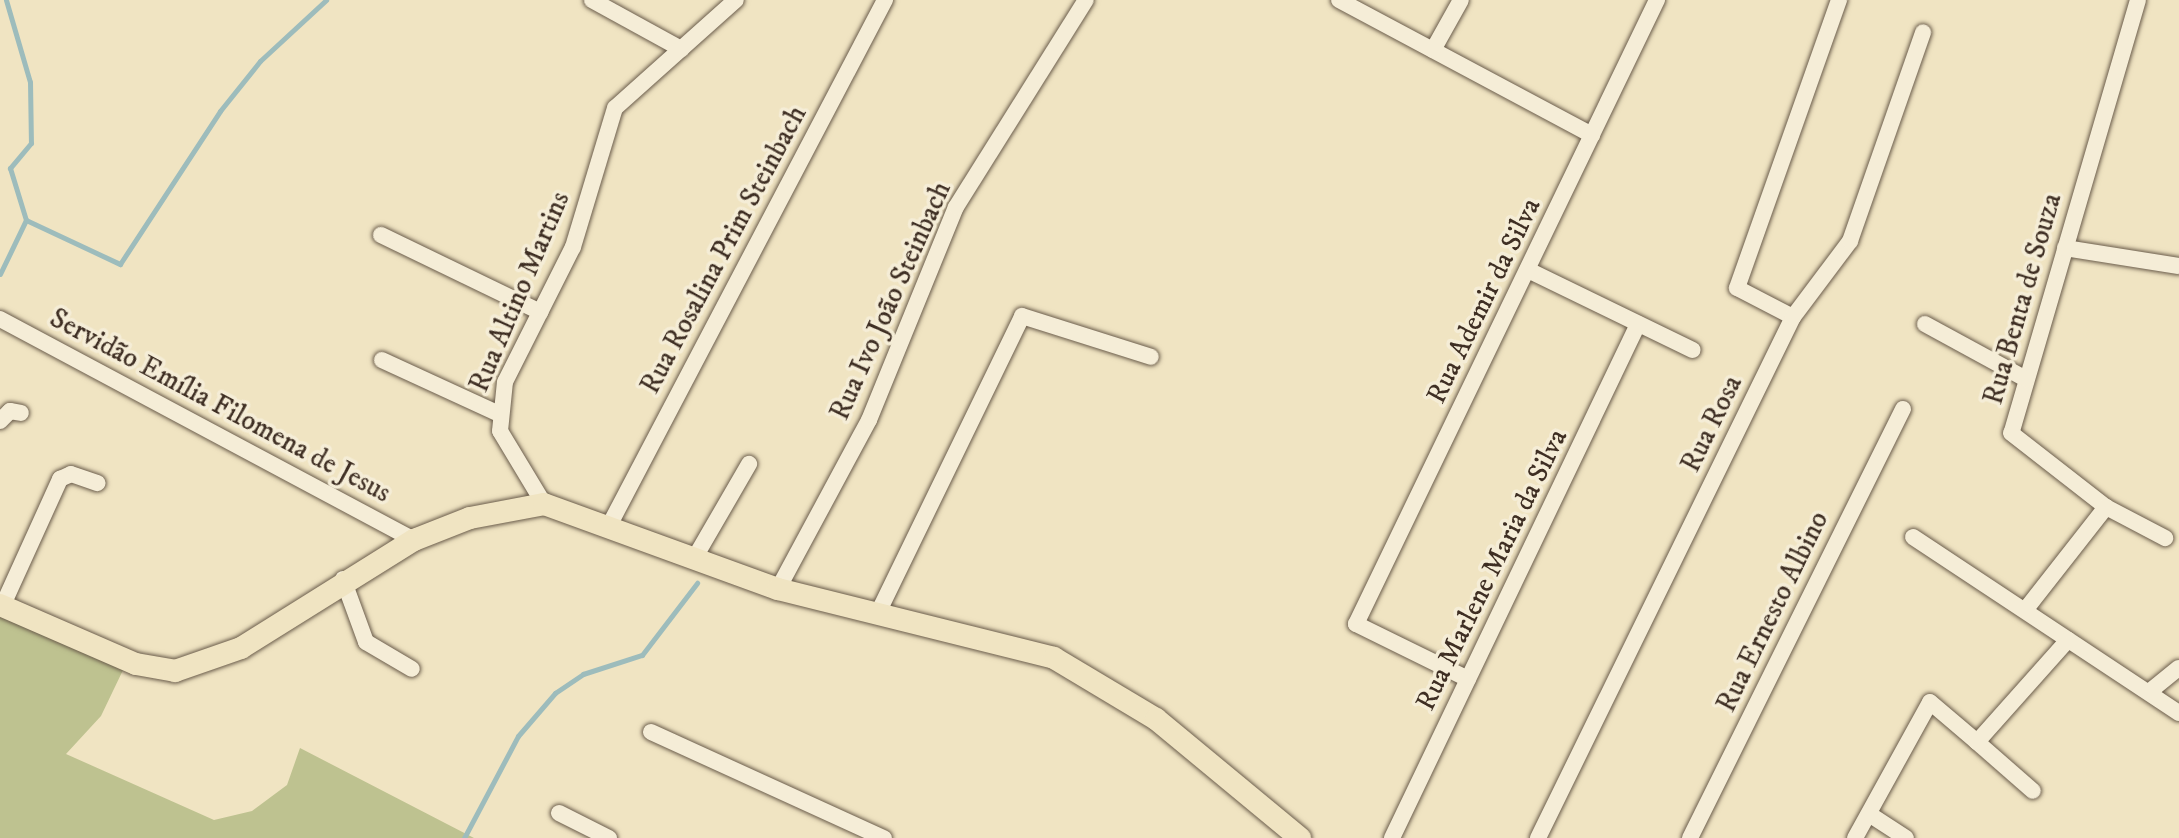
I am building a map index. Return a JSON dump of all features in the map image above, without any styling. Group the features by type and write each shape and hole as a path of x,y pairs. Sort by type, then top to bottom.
{"main road":[{"path":"1,606 136,664 175,671 241,648 343,579 414,540 470,518 544,504 610,524 778,589 1018,644 1092,677 1184,740 1300,838"}],"street":[{"path":"592,0 681,49"},
{"name":"Rua Altino Martins","path":"544,504 506,445 497,413 581,227 615,108 736,0"},
{"name":"Rua Rosalina Prim Steinbach","path":"610,524 885,0"},
{"name":"Rua Ivo João Steinbach","path":"778,589 869,420 956,207 1086,0"},
{"path":"1339,0 1592,135"},
{"path":"1433,50 1461,0"},
{"name":"Rua Ademir da Silva","path":"1468,679 1356,624 1657,0"},
{"path":"1793,317 1737,288 1839,0"},
{"name":"Rua Benta de Souza","path":"2138,0 2011,433 2106,507 2165,538"},
{"name":"Rua Rosa","path":"1538,838 1793,317 1850,241 1923,32"},
{"path":"381,235 540,312"},
{"path":"2065,248 2179,266"},
{"path":"1528,270 1693,350"},
{"path":"878,613 1022,316 1151,357"},
{"name":"Servidão Emília Filomena de Jesus","path":"0,319 414,540"},
{"name":"Rua Marlene Maria da Silva","path":"1392,838 1638,324"},
{"path":"1925,324 2026,379"},
{"path":"382,360 497,413"},
{"name":"Rua Ernesto Albino","path":"1690,838 1903,409"},
{"path":"0,421 10,411 21,413"},
{"path":"694,559 749,464"},
{"path":"1,606 60,479 71,474 97,483"},
{"path":"2026,609 2106,507"},
{"path":"1913,537 2179,713"},
{"path":"343,579 366,642 412,669"},
{"path":"1977,742 2068,640"},
{"path":"2149,692 2179,668"},
{"path":"1855,838 1930,702 2033,791"},
{"path":"651,732 884,838"},
{"path":"559,813 609,838"},
{"path":"1869,814 1906,838"}],"green space":[{"path":"0,613 124,668 101,716 66,754 214,820 252,811 287,785 300,748 474,838 0,838"}],"waterway":[{"path":"6,0 30,82 31,143 10,168 26,220"},
{"path":"26,220 120,264 220,111 260,61 326,0"},
{"path":"0,274 26,220"},
{"path":"464,838 518,736 555,693 583,674 642,655 697,583"}]}
